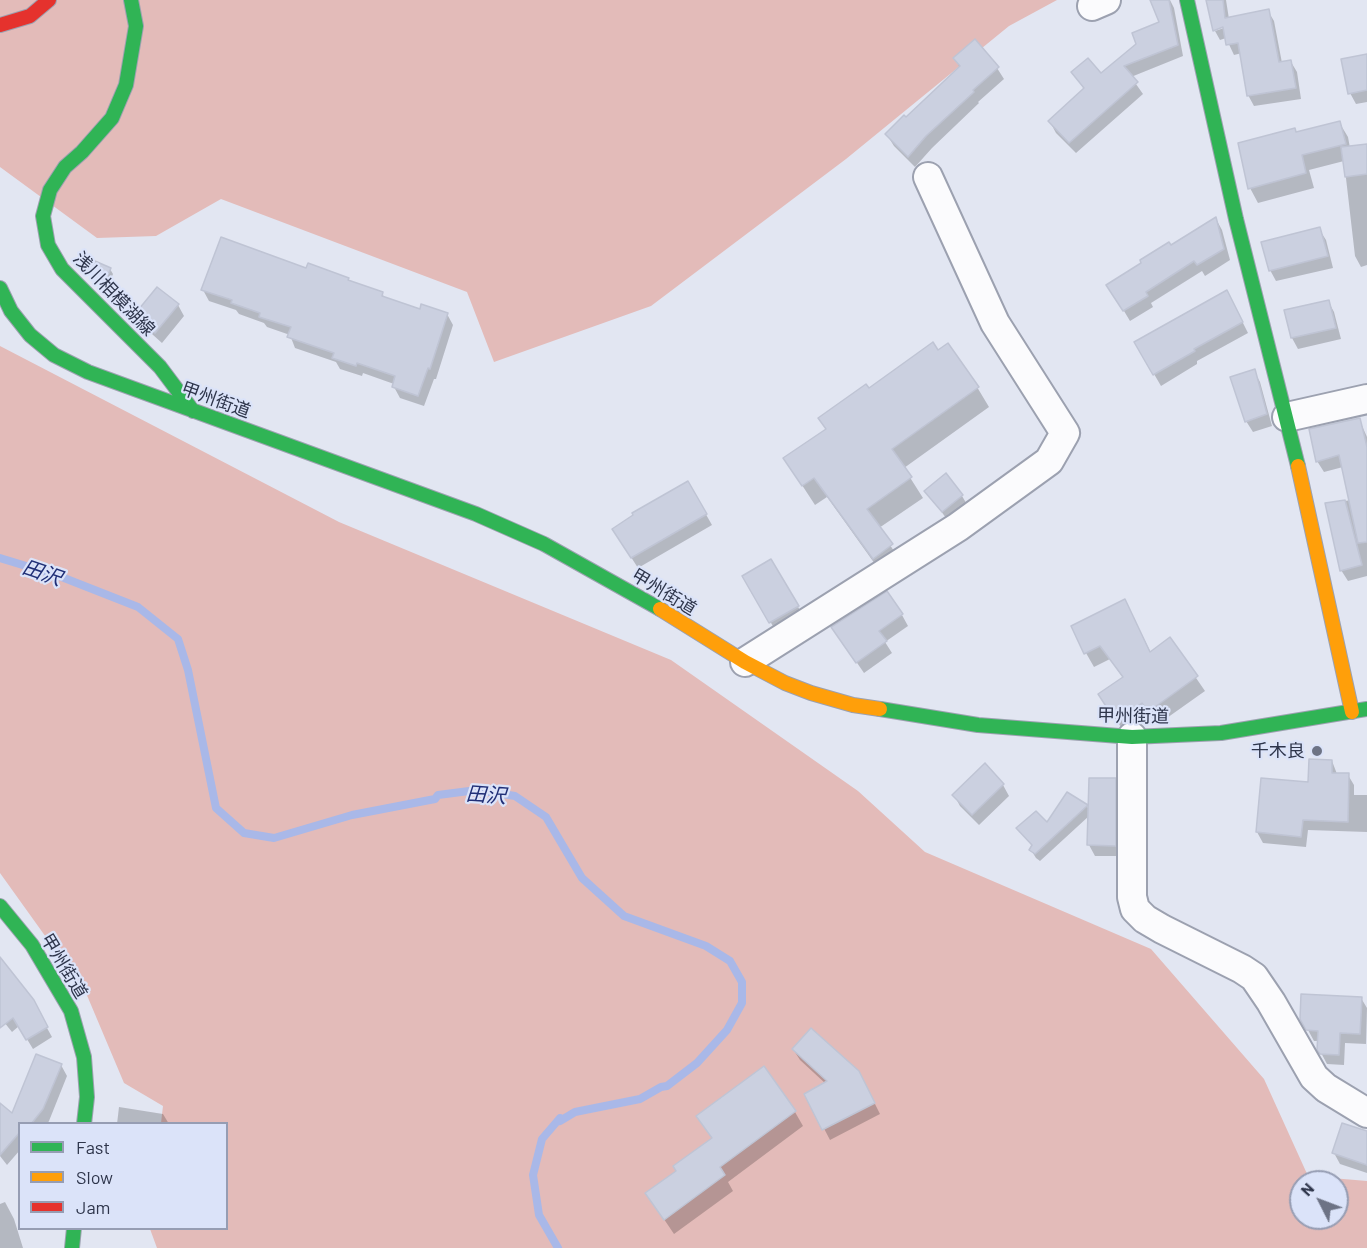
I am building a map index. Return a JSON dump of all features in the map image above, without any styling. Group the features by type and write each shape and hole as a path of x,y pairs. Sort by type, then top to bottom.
{"main road":[{"path":"0,25 30,16 49,0"},
{"name":"浅川相模湖線","path":"131,0 136,27 126,85 112,118 82,152 65,167 50,190 43,216 48,245 62,269 160,367 193,411"},
{"path":"1187,0 1236,219 1287,417 1352,712"},
{"name":"甲州街道","path":"0,288 11,311 30,335 54,355 88,372 476,514 544,544 632,592 745,662 802,690 853,705 978,725 1132,737 1221,734 1367,709"},
{"name":"甲州街道","path":"0,906 32,945 71,1011 84,1057 87,1097 84,1122"},
{"path":"72,1248 74,1230"}],"street":[{"path":"745,662 958,527 1048,461 1065,433 995,323 928,177"},
{"path":"1287,417 1367,399"},
{"path":"1132,737 1132,897 1135,909 1145,919 1162,929 1254,977 1314,1077 1326,1088 1367,1113"}],"shaded area":[{"path":"0,0 1057,0 1009,26 846,159 651,306 494,362 467,292 221,199 156,236 97,238 0,167"},
{"path":"0,346 339,522 671,660 858,791 925,852 1151,949 1264,1079 1305,1170 1289,1170 1289,1230 1349,1230 1349,1179 1367,1181 1367,1248 157,1248 150,1230 228,1230 228,1122 161,1122 163,1106 124,1083 86,993 0,873"}],"building":[{"path":"1150,0 1169,0 1178,45 1124,66 1138,82 1069,143 1048,121 1084,88 1071,72 1088,58 1101,73 1136,44 1132,33 1159,22"},
{"path":"1206,0 1223,0 1225,18 1269,9 1279,62 1291,60 1296,88 1247,96 1238,43 1226,45 1223,27 1213,31"},
{"path":"975,39 999,67 926,136 908,157 885,134 960,66 953,58"},
{"path":"1367,54 1367,90 1348,94 1341,59"},
{"path":"1340,121 1346,144 1302,155 1306,173 1248,189 1238,143 1295,128 1296,132"},
{"path":"1367,144 1367,174 1345,177 1341,147"},
{"path":"1216,217 1224,249 1197,265 1194,261 1146,292 1148,296 1123,311 1106,285 1169,242 1171,245"},
{"path":"1320,227 1328,256 1269,271 1261,242"},
{"path":"221,237 306,268 308,263 383,292 382,296 420,309 421,304 448,313 430,369 428,368 418,396 392,387 395,376 357,363 356,366 332,358 334,353 287,337 291,327 259,317 260,313 231,303 232,300 201,290"},
{"path":"88,258 111,268 104,284 84,265"},
{"path":"157,287 179,304 155,333 134,315"},
{"path":"1227,290 1243,322 1153,375 1134,342"},
{"path":"1329,300 1336,328 1291,338 1284,310"},
{"path":"933,342 938,350 948,343 979,387 892,449 912,477 867,509 893,544 873,559 814,478 802,486 783,458 826,429 818,418 866,384 869,388"},
{"path":"1255,369 1267,414 1245,422 1230,377"},
{"path":"1360,418 1367,447 1367,542 1358,543 1339,455 1316,462 1309,429"},
{"path":"946,473 963,495 942,512 924,491"},
{"path":"688,481 707,514 631,558 612,529 633,515 632,513"},
{"path":"1345,500 1362,565 1340,571 1325,503"},
{"path":"771,559 799,606 769,623 742,576"},
{"path":"887,591 903,614 879,631 887,641 856,663 831,627"},
{"path":"1125,599 1150,652 1170,637 1198,676 1148,712 1142,703 1122,717 1113,717 1098,694 1123,677 1100,646 1084,654 1071,626"},
{"path":"1309,759 1332,760 1332,773 1349,773 1348,822 1303,820 1301,837 1256,832 1261,778 1308,782"},
{"path":"985,763 1004,784 972,815 952,795"},
{"path":"1089,778 1116,778 1116,846 1087,845"},
{"path":"1067,792 1088,805 1035,854 1029,850 1032,845 1016,828 1036,811 1047,822"},
{"path":"0,957 34,1000 48,1027 26,1040 13,1018 0,1028"},
{"path":"1301,994 1362,997 1360,1034 1340,1033 1339,1055 1320,1054 1317,1050 1318,1031 1306,1030 1300,1019"},
{"path":"811,1028 859,1071 875,1103 822,1130 804,1094 827,1081 792,1049"},
{"path":"36,1054 62,1064 43,1109 33,1122 18,1122 18,1134 0,1155 0,1103 12,1113"},
{"path":"764,1066 796,1111 720,1167 725,1175 664,1220 645,1193 676,1171 673,1166 712,1138 696,1116"},
{"path":"1342,1123 1367,1131 1367,1165 1332,1153"}],"waterway":[{"name":"田沢","path":"0,558 59,576 138,607 178,639 188,670 216,808 244,833 274,838 352,815 435,799 438,795 477,790 515,796 546,817 582,878 624,916 706,946 730,961 742,982 742,1003 727,1030 697,1063 667,1086 640,1099 575,1112 560,1121 560,1118 542,1139 533,1175 539,1215 558,1248"}],"traffic: fast":[{"path":"131,0 136,26 126,85 112,118 82,152 65,167 50,190 43,216 48,245 62,269 160,367 193,411"},
{"path":"1187,0 1236,219 1298,466"},
{"path":"0,288 11,311 30,335 54,355 88,372 476,514 544,544 660,609"},
{"path":"880,709 978,725 1132,737 1221,733 1367,709"},
{"path":"0,906 32,945 71,1011 84,1057 87,1097 84,1122"},
{"path":"72,1248 74,1230"}],"traffic: slow":[{"path":"1298,466 1352,712"},
{"path":"660,609 745,662 785,683 853,705 880,709"}],"traffic: jam":[{"path":"0,25 30,16 49,0"}],"place":[{"name":"千木良","path":"1317,751"}]}
